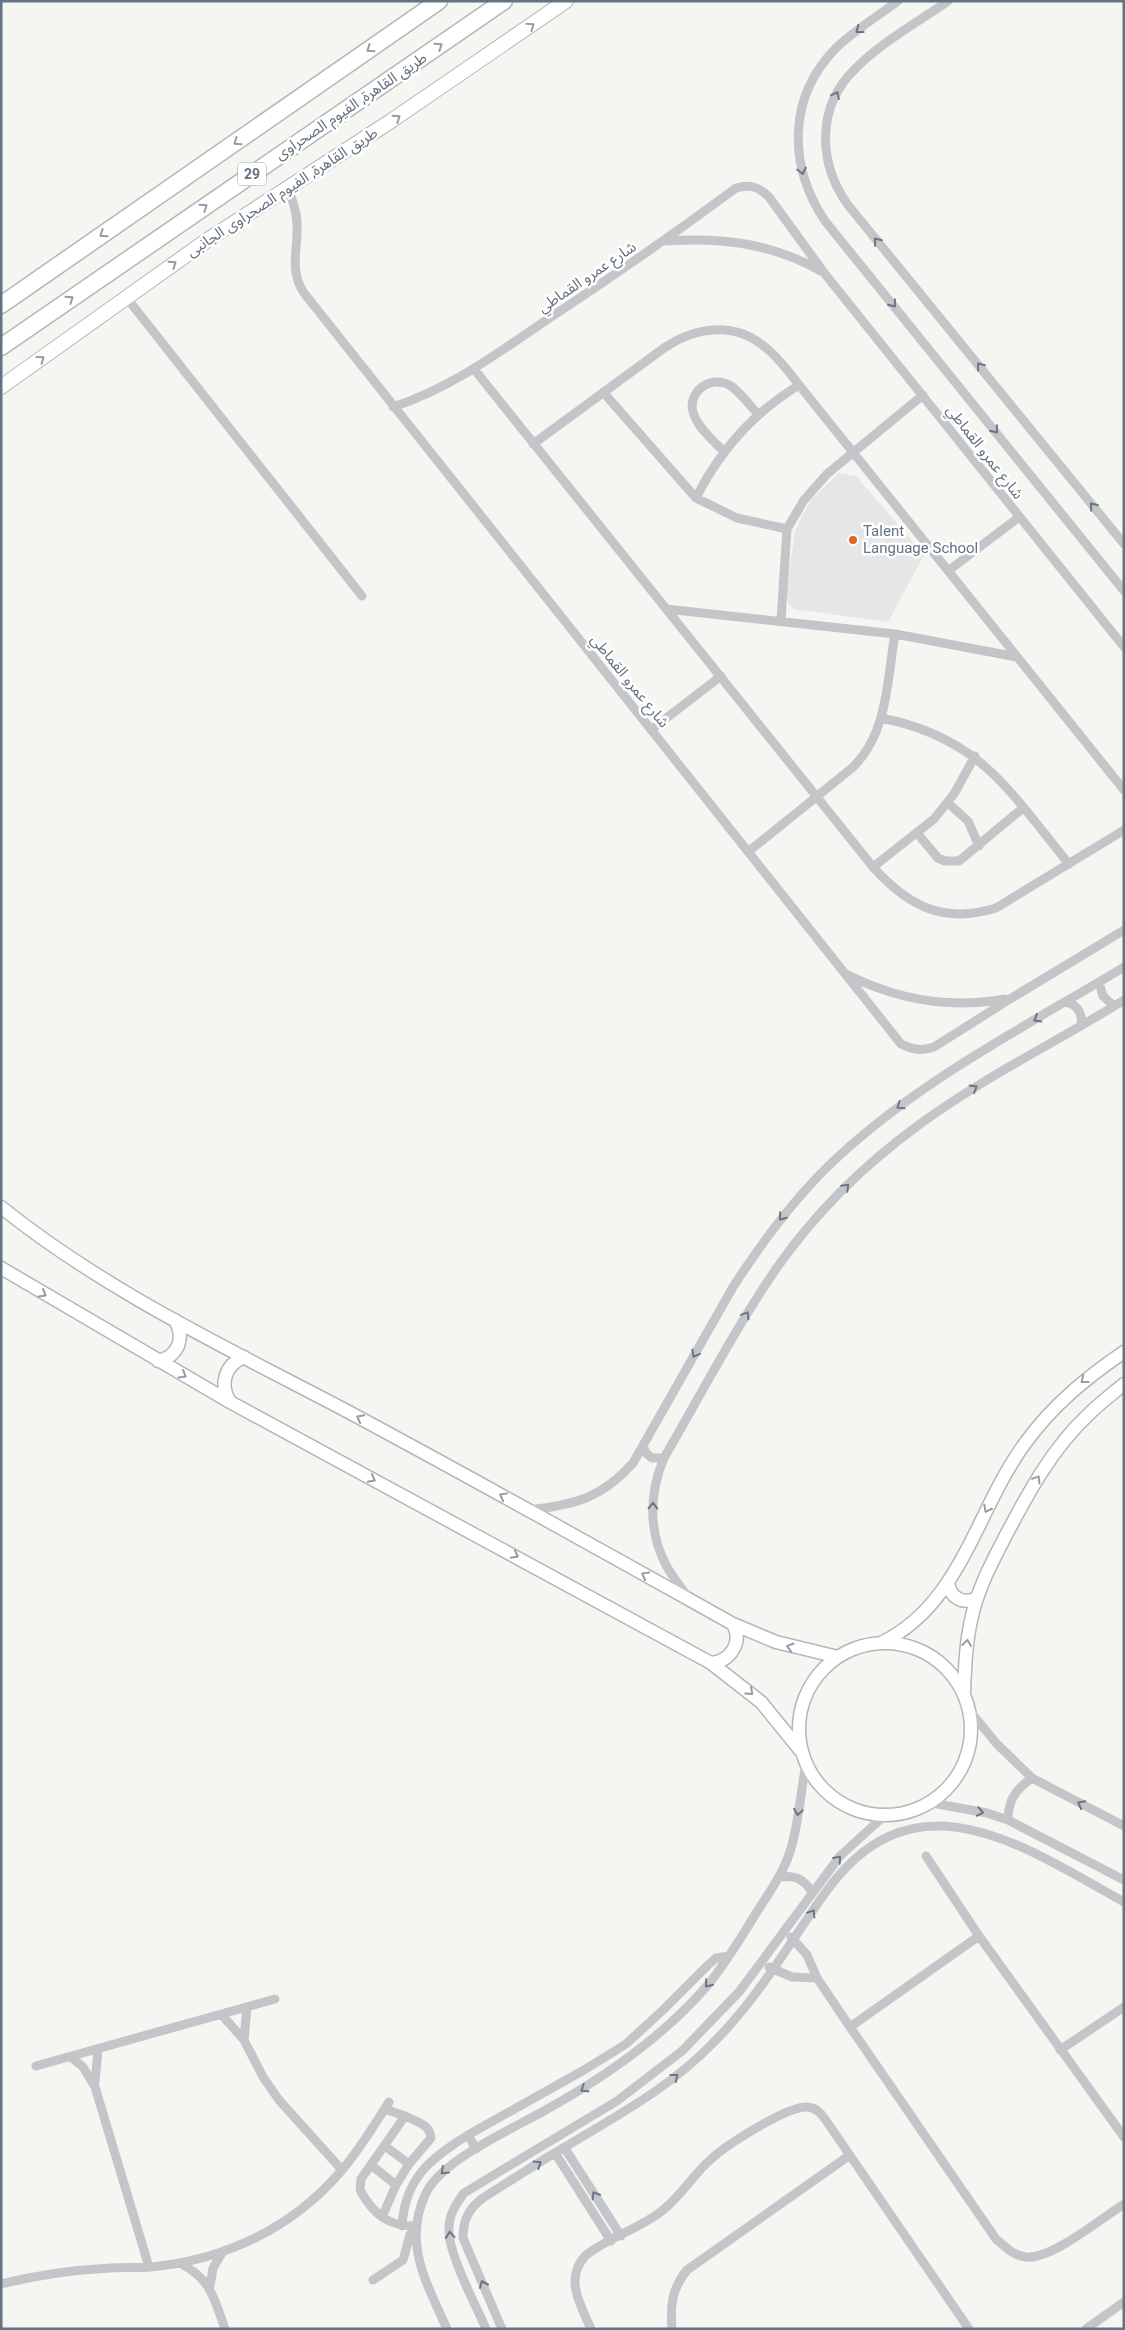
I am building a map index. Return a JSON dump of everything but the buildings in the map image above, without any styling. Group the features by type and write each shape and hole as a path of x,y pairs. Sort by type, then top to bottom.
{"highway":[{"name":"29","path":"1,305 439,1"},
{"name":"طريق القاهرة, الفيوم الصحراوى","path":"1,347 504,1"}],"main road":[{"name":"طريق القاهرة, الفيوم الصحراوى الجانبى","path":"1,387 126,297 287,187 391,121 566,1"}],"street":[{"path":"898,1 838,47 817,72 810,86 799,120 797,138 800,164 807,190 825,221 1124,591"},
{"path":"948,1 862,62 840,86 829,113 826,131 826,154 831,176 848,205 1124,544"},
{"name":"شارع عمرو القماطي","path":"393,407 435,391 474,369 665,241 736,188 744,186 754,187 762,190 769,197 825,274 1124,647"},
{"name":"شارع عمرو القماطي","path":"287,187 294,205 297,224 294,270 297,282 393,407 901,1044 912,1049 923,1050 934,1047 1124,930"},
{"name":"شارع عمرو القماطي","path":"665,241 709,239 743,242 785,254 825,274"},
{"path":"126,297 362,596"},
{"path":"533,444 603,392 687,334 710,329 737,332 752,338 765,346 799,384 1124,790"},
{"path":"474,369 873,867 904,897 942,914 979,914 996,908 1124,830"},
{"path":"723,451 694,415 692,402 699,389 711,382 724,383 736,390 758,414"},
{"path":"696,498 723,451 758,414 799,384"},
{"path":"603,392 696,498 737,518 787,529"},
{"path":"781,620 787,529 815,486 853,452 923,396"},
{"path":"948,571 1019,517"},
{"path":"666,609 781,620 894,634 1017,658"},
{"path":"748,852 852,768 866,754 876,737 882,718 894,634"},
{"path":"651,730 721,676"},
{"path":"882,718 930,731 975,756 1001,781 1068,864"},
{"path":"873,867 917,833 948,802 975,756"},
{"path":"948,802 968,821 979,846"},
{"path":"917,833 933,852 945,861 959,861 1023,808"},
{"path":"528,1510 568,1505 604,1489 620,1477 633,1463 733,1287 780,1219 818,1176 866,1132 923,1090 1124,967"},
{"name":"شارع عمرو القماطي","path":"844,973 885,991 928,1001 969,1004 1010,999"},
{"path":"1099,982 1103,996 1114,1006"},
{"path":"688,1598 666,1566 654,1531 653,1493 664,1458 760,1293 795,1244 834,1199 875,1160 926,1119 965,1093 1124,1000"},
{"path":"1066,1002 1078,1009 1082,1017 1081,1026"},
{"path":"1,1207 73,1259 175,1320 528,1510 733,1624 776,1642 838,1657"},
{"path":"1,1268 230,1402 711,1663 760,1702 800,1750 806,1764 825,1791 852,1809 884,1816 909,1813 932,1803 952,1785 966,1763 972,1737 970,1711 964,1692 943,1665 914,1648 881,1643 858,1647 838,1657 819,1674 806,1696 799,1720 800,1750"},
{"path":"158,1361 169,1357 180,1343 180,1331 175,1320"},
{"path":"881,1643 918,1620 929,1609 948,1582 1010,1465 1026,1442 1069,1393 1124,1352"},
{"path":"230,1402 225,1391 227,1372 234,1363 244,1357"},
{"path":"964,1692 967,1641 977,1598 991,1563 1046,1464 1088,1414 1124,1384"},
{"path":"643,1446 646,1453 652,1458 664,1458"},
{"path":"948,1582 950,1591 956,1598 968,1601 977,1598"},
{"path":"711,1663 722,1661 734,1650 737,1634 733,1624"},
{"path":"970,1711 996,1743 1032,1778 1124,1826"},
{"path":"447,2329 418,2263 416,2228 419,2210 427,2191 444,2170 476,2149 583,2090 635,2052 675,2018 706,1986 729,1956 780,1878 792,1846 806,1764"},
{"path":"1008,1820 1008,1810 1014,1794 1032,1778"},
{"path":"932,1803 1008,1820 1124,1880"},
{"path":"486,2329 450,2242 448,2229 456,2204 474,2185 582,2123 650,2077 712,2023 763,1962 840,1856 884,1816"},
{"path":"502,2329 463,2238 465,2219 469,2210 483,2198 564,2147 651,2096 714,2043 774,1970 825,1892 850,1863 864,1851 906,1831 927,1827 959,1826 987,1833 1031,1850 1124,1902"},
{"path":"926,1856 979,1936 1124,2137"},
{"path":"780,1878 795,1877 807,1884 812,1892"},
{"path":"785,1931 807,1955 817,1978 996,2239 1011,2252 1026,2258 1049,2253 1124,2204"},
{"path":"850,2027 979,1936"},
{"path":"402,2226 403,2213 415,2180 424,2167 441,2152 626,2044 716,1958 729,1956"},
{"path":"763,1962 774,1970 792,1977 817,1978"},
{"path":"36,2066 275,1999"},
{"path":"1060,2050 1124,2006"},
{"path":"244,2040 247,2007"},
{"path":"221,2014 244,2040 263,2077 279,2100 342,2170"},
{"path":"95,2087 95,2066 98,2050"},
{"path":"71,2057 88,2073 95,2087 149,2267"},
{"path":"1,2284 33,2276 72,2271 180,2264 222,2253 276,2228 315,2198 342,2170 387,2105 426,2126 430,2131 431,2138 409,2164 396,2184 382,2217"},
{"path":"591,2329 576,2295 574,2277 576,2268 585,2256 662,2211 712,2158 736,2141 796,2109 810,2108 821,2114 969,2329"},
{"path":"405,2116 361,2179 360,2190 382,2217 392,2224 416,2228"},
{"path":"468,2135 476,2149"},
{"path":"385,2146 409,2164"},
{"path":"564,2147 621,2236"},
{"path":"556,2153 611,2241"},
{"path":"672,2329 672,2298 686,2270 850,2155"},
{"path":"371,2165 396,2184"},
{"path":"373,2280 403,2260 410,2236 416,2228"},
{"path":"222,2253 213,2268 210,2286 225,2329"},
{"path":"180,2264 191,2269 210,2286"},
{"path":"1086,2329 1124,2302"}],"shaded area":[{"name":"Talent Language School","path":"839,473 856,476 924,555 888,622 794,609 788,603 786,592 795,532 812,499"}],"place":[{"name":"Talent Language School","path":"853,540"}]}
